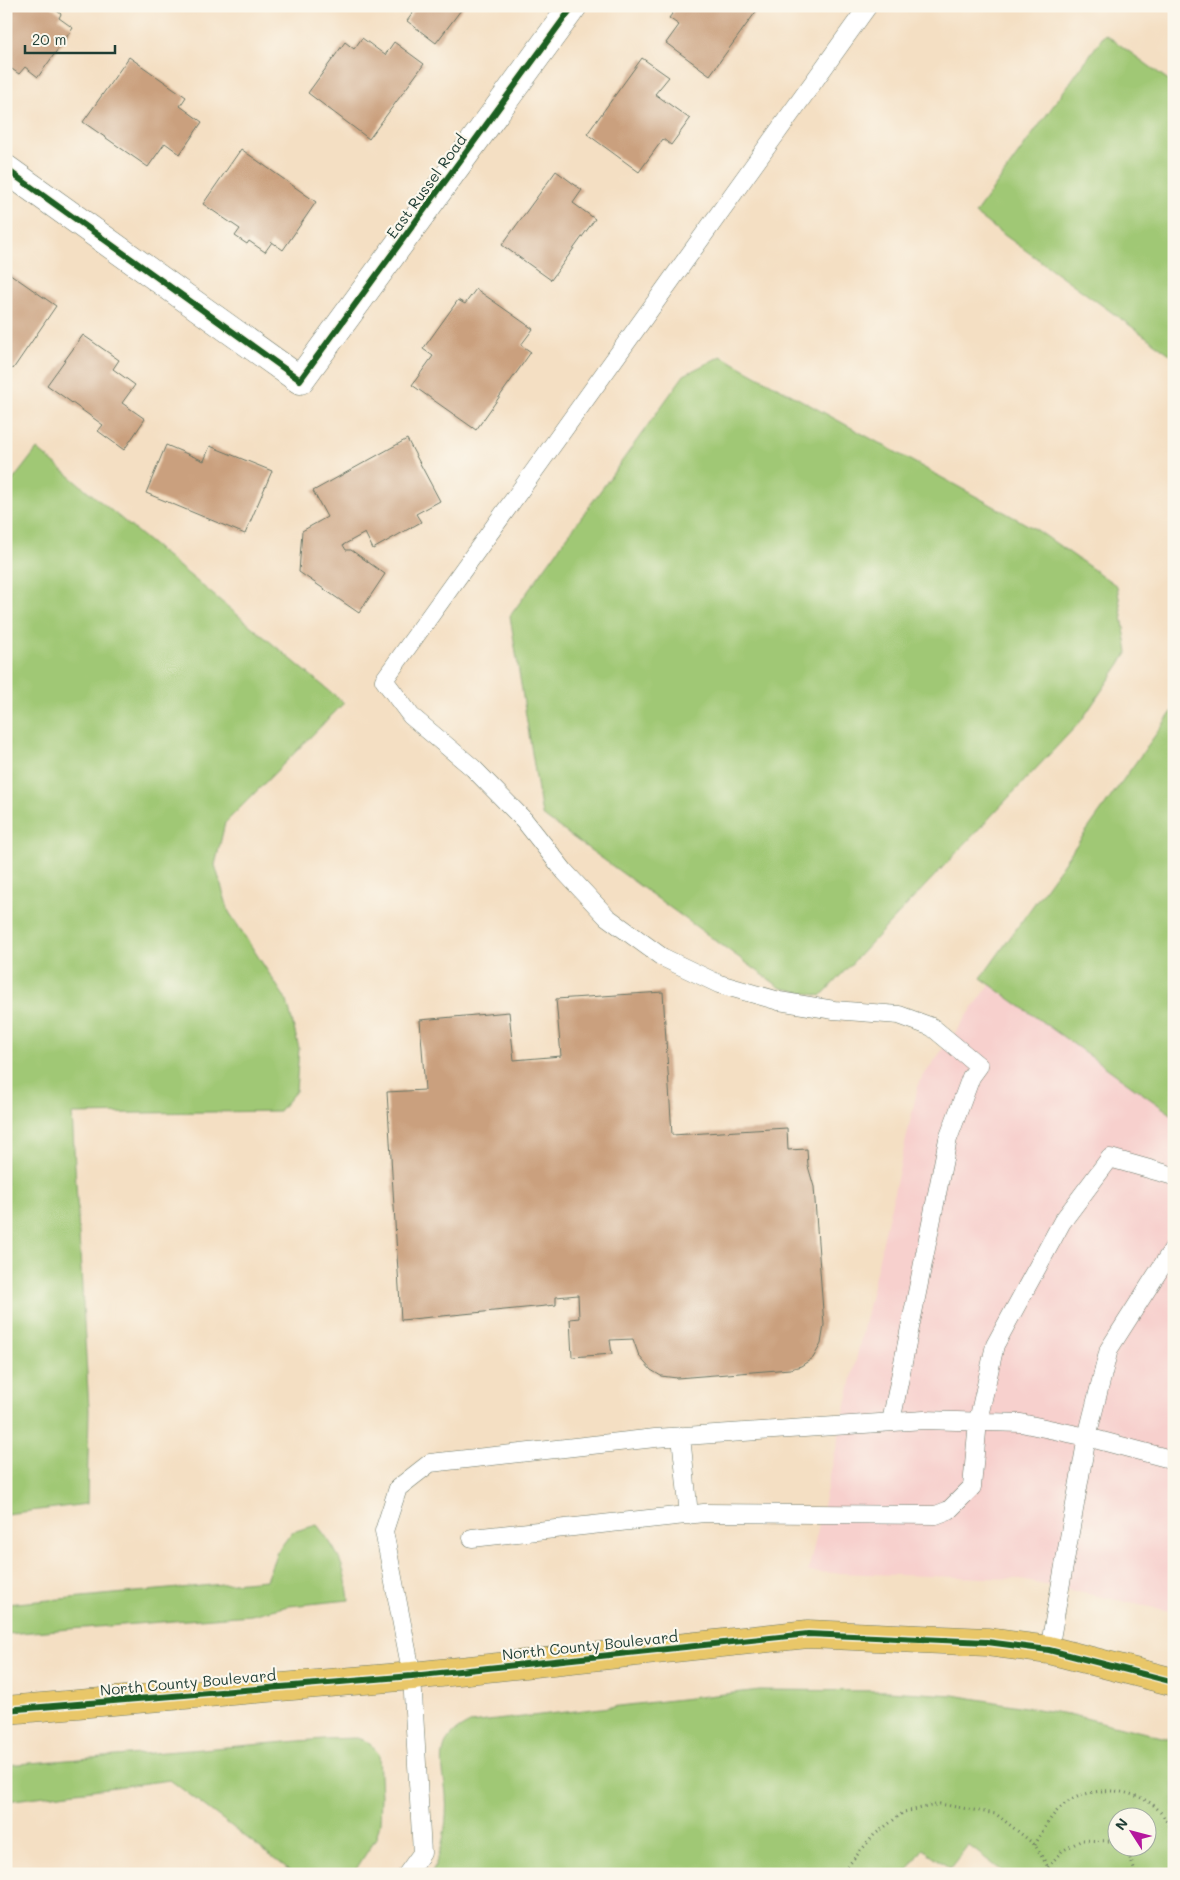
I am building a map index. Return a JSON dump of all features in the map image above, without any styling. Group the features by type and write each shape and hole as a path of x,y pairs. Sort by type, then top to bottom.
{"main road":[{"name":"North County Boulevard","path":"6,1710 412,1676 808,1634 988,1642 1049,1650 1174,1682"}],"street":[{"name":"East Russel Road","path":"6,169 300,380 572,6"}],"lane":[{"path":"868,6 384,680 410,716 473,768 524,820 565,872 607,917 662,957 719,984 779,1001 834,1010 899,1015 932,1027 978,1066 971,1076 948,1140 891,1422"},
{"path":"472,1538 704,1513 936,1515 949,1510 972,1487 978,1421 994,1345 1062,1222 1110,1158 1174,1176"},
{"path":"1049,1650 1087,1437 1109,1348 1174,1247"},
{"path":"407,1874 422,1853 412,1676 384,1531 398,1488 430,1463 681,1436 924,1420 1021,1423 1087,1437 1174,1460"},
{"path":"681,1436 689,1515"}],"path":[{"path":"1035,1845 1046,1825 1062,1807 1082,1796 1104,1790 1131,1794 1153,1805 1166,1820 1174,1836"},
{"path":"841,1874 874,1835 904,1812 940,1804 996,1814 1035,1845 1048,1867 1048,1874"},
{"path":"1048,1867 1062,1851 1082,1840 1108,1841"},
{"path":"1130,1858 1136,1874"}],"shaded area":[{"path":"1174,731 1174,1612 1016,1579 808,1572 919,1082"}],"green space":[{"path":"1105,34 1174,84 1174,357 975,214"},
{"path":"721,356 1037,530 1117,586 1128,652 1081,721 821,996 781,988 542,815 510,616 684,375"},
{"path":"37,449 344,703 225,823 215,865 229,912 287,1001 299,1048 296,1091 279,1111 72,1114 89,1409 87,1504 6,1514 6,489"},
{"path":"1174,709 1174,1116 981,978"},
{"path":"317,1525 335,1551 343,1568 349,1600 289,1606 251,1615 6,1634 6,1604 266,1580 277,1552 292,1532"},
{"path":"760,1690 887,1691 953,1695 1073,1715 1174,1740 1174,1874 1006,1874 968,1845 950,1868 923,1849 905,1874 431,1874 442,1845 445,1825 446,1795 442,1763 443,1751 447,1741 459,1729 470,1723"},
{"path":"357,1738 368,1742 379,1754 381,1797 380,1823 376,1838 353,1874 295,1874 170,1780 6,1801 6,1765 324,1739"}],"building":[{"path":"6,6 50,6 61,14 59,18 73,28 38,77 25,67 19,74 6,65"},
{"path":"418,6 464,6 436,43 407,21"},
{"path":"678,6 760,6 710,75 666,43 679,25 669,18"},
{"path":"362,38 385,55 394,42 424,64 369,139 308,93 345,42 354,49"},
{"path":"129,57 186,97 180,106 202,122 180,154 165,143 148,167 83,122"},
{"path":"642,58 669,77 655,94 690,119 671,145 663,139 639,172 587,134"},
{"path":"241,149 316,202 283,250 272,242 265,252 249,241 247,244 235,236 240,229 203,204"},
{"path":"556,171 582,190 573,203 595,219 551,280 502,245"},
{"path":"6,271 56,306 13,369 6,364"},
{"path":"476,289 533,329 521,345 531,352 476,430 412,385 433,356 423,349 458,300 465,304"},
{"path":"83,335 119,360 113,369 135,385 122,403 145,419 124,450 98,431 103,425 47,385"},
{"path":"407,439 440,501 416,514 421,522 373,549 365,533 343,545 346,550 351,550 385,574 359,613 299,572 302,531 327,517 313,491"},
{"path":"166,445 204,461 210,446 272,471 245,534 146,493"},
{"path":"663,992 672,1135 787,1128 788,1150 807,1149 808,1166 814,1187 824,1325 821,1344 813,1358 801,1366 790,1369 677,1378 661,1376 651,1370 639,1356 633,1339 610,1340 612,1354 572,1357 570,1319 579,1318 578,1295 556,1297 556,1305 401,1320 387,1092 425,1090 420,1020 509,1012 514,1060 561,1056 556,999"}],"cycle path":[{"path":"6,169 300,380 573,6"},
{"path":"6,1710 412,1676 808,1634 987,1642 1049,1650 1174,1682"}]}
